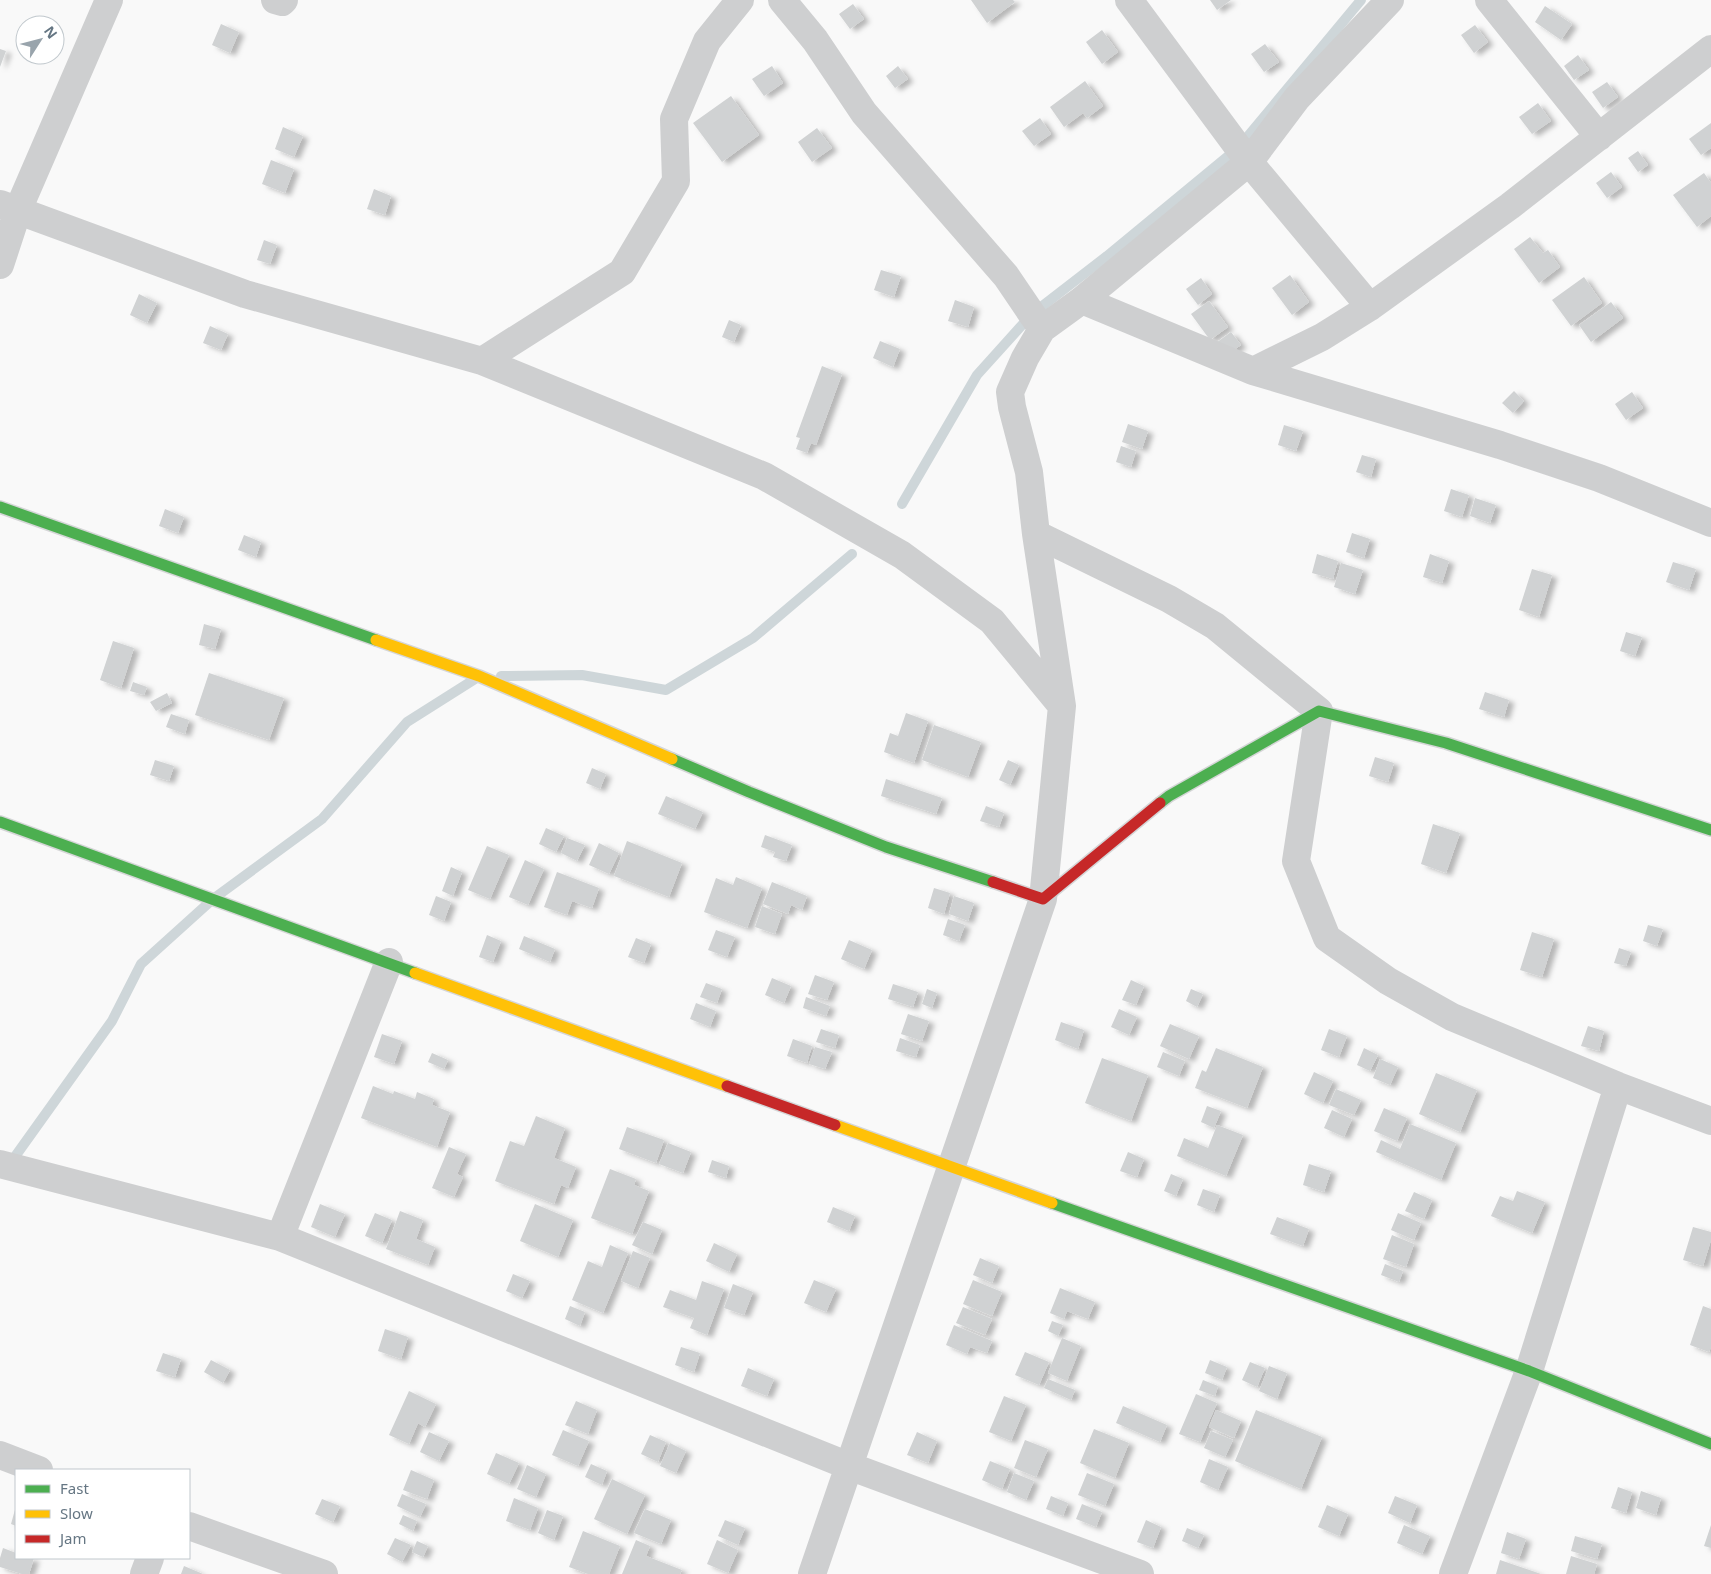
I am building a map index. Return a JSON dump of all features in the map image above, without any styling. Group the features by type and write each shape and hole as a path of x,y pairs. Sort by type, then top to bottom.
{"street":[{"path":"0,265 9,207 109,0"},
{"path":"275,0 282,2 284,0"},
{"path":"482,360 622,272 676,181 674,119 703,50 707,41 740,0"},
{"path":"782,0 815,40 864,113 1006,276 1042,329"},
{"path":"1130,0 1249,162 1370,307"},
{"path":"812,1574 1043,899 1062,706 1036,534 1029,472 1012,407 1010,392 1025,358 1042,329 1082,300 1249,162 1297,98 1390,0"},
{"path":"1489,0 1599,137"},
{"path":"1253,371 1322,338 1370,307 1510,206 1711,50"},
{"path":"9,207 245,294 482,360 764,476 902,555 992,621 1062,706"},
{"path":"1082,300 1253,371 1500,445 1599,478 1711,523"},
{"path":"0,508 478,676 740,788 886,847 1043,899"},
{"path":"1036,534 1169,599 1215,626 1319,711 1446,743 1711,830"},
{"path":"1043,899 1169,796 1319,711"},
{"path":"1319,711 1296,861 1327,938 1388,981 1452,1017 1618,1086 1711,1121"},
{"path":"0,822 952,1168 1529,1371 1711,1444"},
{"path":"280,1237 389,962"},
{"path":"1453,1574 1529,1371 1618,1086"},
{"path":"0,1164 280,1237 849,1466 1140,1574"},
{"path":"0,1455 36,1469"},
{"path":"190,1526 324,1574"},
{"path":"144,1574 150,1559"}],"building":[{"path":"971,0 1013,0 1015,2 987,23"},
{"path":"1210,0 1231,0 1217,10"},
{"path":"853,4 864,19 850,29 839,14"},
{"path":"1545,6 1572,24 1561,40 1535,22"},
{"path":"221,24 239,32 230,53 212,45"},
{"path":"1475,25 1488,42 1474,53 1461,35"},
{"path":"1102,30 1118,52 1102,64 1086,42"},
{"path":"1265,44 1279,62 1264,72 1251,54"},
{"path":"0,49 6,51 0,67"},
{"path":"1578,55 1589,70 1574,80 1564,66"},
{"path":"772,66 783,83 764,96 752,79"},
{"path":"898,66 908,79 895,88 886,76"},
{"path":"1085,81 1103,106 1087,118 1083,113 1064,127 1050,107"},
{"path":"1607,82 1618,97 1603,108 1592,92"},
{"path":"731,96 759,135 722,162 693,123"},
{"path":"1538,103 1551,121 1532,134 1519,117"},
{"path":"1040,118 1051,134 1034,146 1022,131"},
{"path":"1711,123 1711,148 1701,155 1689,139"},
{"path":"283,127 303,136 294,157 275,149"},
{"path":"817,128 832,148 812,162 798,142"},
{"path":"1638,151 1648,165 1638,172 1628,158"},
{"path":"271,160 294,169 285,193 262,184"},
{"path":"1611,172 1622,187 1607,198 1596,183"},
{"path":"1704,173 1711,183 1711,216 1697,227 1673,195"},
{"path":"374,189 391,196 385,215 367,209"},
{"path":"1530,237 1543,253 1548,250 1560,267 1539,283 1514,249"},
{"path":"264,240 277,245 270,264 257,260"},
{"path":"881,270 901,276 894,297 874,290"},
{"path":"1290,275 1309,302 1292,315 1272,288"},
{"path":"1584,277 1602,303 1571,326 1552,300"},
{"path":"1201,278 1212,294 1198,305 1186,289"},
{"path":"139,294 157,303 147,323 130,315"},
{"path":"955,300 974,307 968,327 948,321"},
{"path":"1209,301 1228,327 1210,340 1191,314"},
{"path":"1611,302 1623,318 1591,342 1579,325"},
{"path":"729,320 741,325 734,342 722,337"},
{"path":"210,326 228,334 221,350 203,343"},
{"path":"1231,332 1241,345 1225,356 1216,343"},
{"path":"880,341 900,349 893,367 873,358"},
{"path":"822,366 842,374 816,445 811,443 807,453 796,449 800,438 796,437"},
{"path":"1514,391 1524,401 1513,413 1502,403"},
{"path":"1632,392 1643,408 1626,420 1615,404"},
{"path":"1128,424 1148,431 1142,449 1122,442"},
{"path":"1284,425 1303,431 1296,451 1278,445"},
{"path":"1121,446 1136,451 1131,467 1116,462"},
{"path":"1362,455 1376,459 1371,477 1356,472"},
{"path":"1451,489 1469,495 1462,517 1444,511"},
{"path":"1475,498 1496,505 1490,523 1470,516"},
{"path":"165,509 184,517 178,533 159,526"},
{"path":"1352,533 1370,539 1364,558 1346,552"},
{"path":"244,535 261,542 256,557 238,550"},
{"path":"1317,554 1338,561 1333,579 1312,573"},
{"path":"1430,554 1449,561 1442,583 1423,577"},
{"path":"1673,562 1696,569 1689,590 1666,582"},
{"path":"1341,563 1363,570 1355,594 1334,587"},
{"path":"1532,569 1552,575 1539,617 1519,610"},
{"path":"204,624 221,629 215,649 199,645"},
{"path":"1626,632 1642,637 1635,656 1620,651"},
{"path":"113,641 134,648 121,688 100,680"},
{"path":"209,673 284,698 269,740 195,715"},
{"path":"133,682 147,687 144,695 130,691"},
{"path":"1485,692 1509,700 1504,717 1479,709"},
{"path":"167,693 172,703 156,711 150,702"},
{"path":"906,713 928,721 914,763 884,752 890,733 898,736"},
{"path":"171,714 189,720 185,734 166,727"},
{"path":"934,725 981,742 968,777 922,760"},
{"path":"1375,757 1394,763 1388,782 1369,776"},
{"path":"155,760 174,766 169,781 150,775"},
{"path":"1008,760 1019,765 1010,785 999,780"},
{"path":"592,768 606,774 600,789 586,783"},
{"path":"886,779 942,798 936,814 881,796"},
{"path":"666,796 703,812 695,829 658,814"},
{"path":"986,806 1004,813 999,827 980,821"},
{"path":"1433,824 1460,833 1446,873 1421,864"},
{"path":"546,828 564,836 556,852 539,844"},
{"path":"765,835 792,845 786,861 773,857 775,852 761,847"},
{"path":"567,838 585,845 577,861 561,853"},
{"path":"627,841 682,863 669,897 614,876"},
{"path":"599,843 619,853 609,874 589,865"},
{"path":"487,846 509,855 490,899 468,890"},
{"path":"525,860 544,869 528,905 509,897"},
{"path":"451,867 462,872 453,896 442,891"},
{"path":"557,872 599,888 592,908 572,901 567,915 544,907"},
{"path":"736,877 762,888 747,928 704,912 716,878 733,885"},
{"path":"772,882 807,896 802,910 791,905 788,914 763,904"},
{"path":"934,888 950,893 944,914 928,908"},
{"path":"436,896 451,902 444,921 429,915"},
{"path":"954,896 974,903 968,921 949,914"},
{"path":"762,906 782,914 775,934 755,927"},
{"path":"948,919 965,925 959,941 943,935"},
{"path":"1648,925 1663,929 1657,946 1643,941"},
{"path":"716,930 735,937 727,957 708,950"},
{"path":"1532,932 1554,939 1542,977 1520,970"},
{"path":"487,935 501,941 493,962 479,957"},
{"path":"524,936 555,949 550,962 519,949"},
{"path":"636,938 651,944 644,963 628,957"},
{"path":"849,940 872,950 864,969 841,959"},
{"path":"1619,948 1631,952 1626,966 1614,963"},
{"path":"815,975 834,982 827,1000 808,994"},
{"path":"772,978 791,986 784,1003 765,995"},
{"path":"1131,980 1144,986 1136,1005 1122,1000"},
{"path":"706,983 722,989 717,1003 700,997"},
{"path":"893,984 918,992 913,1007 888,999"},
{"path":"927,989 937,993 932,1008 922,1004"},
{"path":"1191,989 1203,994 1197,1007 1186,1001"},
{"path":"806,997 830,1006 826,1016 803,1008"},
{"path":"696,1003 716,1011 710,1027 690,1019"},
{"path":"1119,1009 1137,1017 1129,1035 1111,1027"},
{"path":"908,1014 929,1021 922,1041 901,1034"},
{"path":"1061,1022 1084,1030 1078,1049 1055,1040"},
{"path":"1170,1024 1199,1036 1189,1059 1160,1046"},
{"path":"1588,1026 1604,1031 1599,1051 1581,1046"},
{"path":"821,1029 839,1035 835,1048 816,1042"},
{"path":"1329,1029 1347,1036 1339,1057 1321,1050"},
{"path":"382,1034 402,1041 394,1064 374,1057"},
{"path":"900,1038 920,1045 916,1057 896,1051"},
{"path":"793,1039 812,1046 807,1063 787,1056"},
{"path":"815,1047 832,1052 825,1069 809,1064"},
{"path":"1216,1048 1263,1067 1247,1108 1195,1088 1202,1070 1206,1072"},
{"path":"1364,1048 1378,1055 1370,1071 1357,1065"},
{"path":"1163,1052 1185,1061 1179,1076 1157,1067"},
{"path":"432,1053 448,1060 444,1069 428,1062"},
{"path":"1102,1058 1148,1075 1131,1121 1085,1103"},
{"path":"1380,1059 1398,1067 1390,1085 1373,1078"},
{"path":"1314,1072 1333,1081 1323,1103 1304,1094"},
{"path":"1436,1073 1477,1090 1460,1132 1419,1114"},
{"path":"373,1086 393,1094 394,1091 415,1099 417,1092 434,1099 432,1105 450,1112 437,1147 361,1118"},
{"path":"1336,1089 1361,1100 1354,1115 1329,1105"},
{"path":"1207,1106 1221,1111 1214,1128 1201,1122"},
{"path":"1384,1108 1407,1118 1397,1141 1374,1131"},
{"path":"1332,1110 1352,1119 1344,1137 1324,1128"},
{"path":"536,1116 565,1128 554,1158 576,1167 568,1188 561,1185 554,1204 495,1181 510,1141 524,1146"},
{"path":"1410,1124 1456,1143 1441,1180 1376,1152 1381,1140 1400,1149"},
{"path":"1217,1125 1243,1135 1226,1176 1177,1156 1184,1138 1208,1148"},
{"path":"627,1127 664,1140 656,1163 619,1149"},
{"path":"668,1143 691,1152 683,1173 659,1164"},
{"path":"449,1147 466,1154 457,1174 463,1177 454,1197 432,1188"},
{"path":"1128,1152 1144,1159 1137,1177 1120,1171"},
{"path":"712,1160 729,1166 726,1178 708,1172"},
{"path":"1309,1164 1331,1171 1324,1192 1303,1185"},
{"path":"610,1169 636,1179 634,1185 649,1191 632,1234 591,1218"},
{"path":"1171,1174 1183,1179 1176,1196 1164,1191"},
{"path":"1203,1189 1220,1195 1214,1212 1197,1205"},
{"path":"1517,1191 1545,1202 1532,1233 1491,1216 1500,1196 1513,1201"},
{"path":"1414,1192 1432,1200 1424,1219 1405,1211"},
{"path":"320,1204 345,1214 335,1237 311,1227"},
{"path":"535,1204 573,1220 558,1257 520,1241"},
{"path":"833,1207 855,1216 849,1231 827,1222"},
{"path":"400,1211 423,1220 416,1239 435,1247 428,1265 386,1249"},
{"path":"375,1213 392,1220 382,1243 365,1236"},
{"path":"1398,1213 1421,1223 1414,1240 1391,1230"},
{"path":"1277,1217 1309,1229 1303,1246 1270,1234"},
{"path":"643,1222 662,1230 652,1254 632,1245"},
{"path":"1693,1227 1711,1232 1711,1240 1703,1266 1683,1260"},
{"path":"1392,1235 1414,1244 1406,1267 1383,1259"},
{"path":"714,1243 737,1254 729,1272 706,1261"},
{"path":"610,1245 628,1253 603,1313 572,1300 588,1261 602,1267"},
{"path":"633,1251 650,1258 638,1288 621,1281"},
{"path":"980,1258 999,1266 992,1283 973,1275"},
{"path":"1385,1264 1403,1271 1399,1282 1381,1275"},
{"path":"513,1274 530,1281 522,1298 506,1291"},
{"path":"814,1280 836,1289 826,1312 804,1303"},
{"path":"973,1280 1002,1292 992,1316 963,1304"},
{"path":"702,1281 724,1289 707,1335 690,1328 694,1318 663,1307 670,1290 696,1300"},
{"path":"733,1284 753,1292 744,1315 724,1308"},
{"path":"1060,1288 1095,1302 1088,1319 1067,1311 1064,1319 1050,1313"},
{"path":"570,1306 585,1312 580,1326 565,1319"},
{"path":"1703,1306 1711,1309 1711,1347 1709,1352 1690,1345"},
{"path":"963,1307 992,1319 985,1335 956,1323"},
{"path":"1052,1321 1063,1325 1058,1336 1048,1331"},
{"path":"954,1325 992,1341 987,1353 970,1347 967,1354 946,1345"},
{"path":"385,1329 408,1337 401,1359 378,1351"},
{"path":"1062,1338 1081,1346 1067,1381 1048,1373"},
{"path":"681,1347 700,1353 694,1372 675,1365"},
{"path":"1025,1352 1049,1362 1039,1385 1015,1375"},
{"path":"163,1353 181,1359 175,1377 156,1371"},
{"path":"211,1360 230,1370 223,1383 204,1372"},
{"path":"1210,1360 1227,1367 1222,1380 1205,1373"},
{"path":"1250,1362 1265,1368 1257,1387 1242,1380"},
{"path":"1269,1366 1287,1373 1277,1399 1259,1391"},
{"path":"748,1368 774,1379 767,1396 741,1386"},
{"path":"1048,1379 1075,1390 1071,1400 1044,1388"},
{"path":"1203,1380 1218,1386 1215,1396 1199,1390"},
{"path":"409,1391 436,1404 425,1427 418,1423 409,1444 389,1435"},
{"path":"1196,1394 1217,1403 1200,1442 1179,1434"},
{"path":"1004,1396 1026,1405 1011,1441 989,1432"},
{"path":"576,1401 597,1410 588,1434 565,1425"},
{"path":"1123,1406 1167,1425 1160,1442 1116,1423"},
{"path":"1216,1410 1241,1421 1234,1438 1209,1427"},
{"path":"1256,1410 1322,1437 1301,1489 1235,1461"},
{"path":"1094,1429 1129,1443 1115,1478 1080,1463"},
{"path":"563,1430 589,1441 578,1466 552,1455"},
{"path":"1211,1431 1233,1440 1225,1457 1204,1448"},
{"path":"429,1432 449,1441 439,1461 420,1452"},
{"path":"917,1432 937,1441 928,1463 907,1455"},
{"path":"650,1435 666,1442 658,1462 641,1454"},
{"path":"1025,1440 1048,1449 1036,1477 1014,1468"},
{"path":"670,1443 686,1451 676,1473 660,1466"},
{"path":"496,1453 519,1463 509,1484 487,1474"},
{"path":"1209,1459 1228,1467 1218,1490 1200,1482"},
{"path":"990,1461 1010,1469 1002,1489 982,1480"},
{"path":"591,1464 607,1471 602,1485 585,1477"},
{"path":"527,1465 546,1474 536,1497 517,1489"},
{"path":"411,1470 434,1480 427,1499 403,1490"},
{"path":"1014,1473 1034,1481 1026,1500 1007,1492"},
{"path":"1087,1473 1114,1484 1105,1506 1078,1495"},
{"path":"612,1479 645,1495 627,1534 594,1519"},
{"path":"1618,1487 1632,1492 1626,1513 1611,1508"},
{"path":"1641,1491 1661,1498 1656,1515 1636,1508"},
{"path":"402,1494 426,1504 420,1517 397,1506"},
{"path":"1051,1496 1068,1503 1063,1516 1046,1509"},
{"path":"1395,1496 1417,1505 1410,1523 1388,1513"},
{"path":"514,1498 538,1508 530,1530 506,1521"},
{"path":"322,1499 340,1506 333,1522 315,1514"},
{"path":"1082,1504 1102,1512 1096,1527 1076,1519"},
{"path":"1327,1505 1348,1514 1339,1536 1318,1527"},
{"path":"645,1509 671,1520 661,1544 634,1533"},
{"path":"15,1510 15,1526 11,1524"},
{"path":"547,1510 563,1516 554,1540 538,1533"},
{"path":"403,1515 417,1521 413,1531 399,1524"},
{"path":"725,1520 745,1528 738,1545 718,1536"},
{"path":"1146,1520 1161,1527 1153,1548 1137,1542"},
{"path":"1404,1525 1430,1536 1422,1554 1397,1543"},
{"path":"1711,1525 1711,1548 1704,1546"},
{"path":"1187,1528 1204,1535 1198,1548 1182,1541"},
{"path":"583,1531 620,1546 609,1574 588,1574 569,1567"},
{"path":"1507,1532 1526,1539 1519,1559 1501,1553"},
{"path":"1575,1536 1602,1544 1597,1559 1571,1551"},
{"path":"395,1538 411,1545 402,1562 387,1554"},
{"path":"636,1540 650,1546 646,1556 682,1570 680,1574 622,1574"},
{"path":"717,1540 738,1550 728,1573 707,1564"},
{"path":"417,1541 428,1546 423,1557 412,1552"},
{"path":"3,1548 15,1553 15,1559 34,1559 29,1574 22,1574 0,1567"},
{"path":"1571,1556 1597,1564 1594,1574 1566,1574"},
{"path":"1500,1560 1541,1574 1496,1574"},
{"path":"184,1566 203,1574 181,1574"}],"waterway":[{"path":"902,504 977,375 1032,314 1107,256 1239,147 1361,0"},
{"path":"501,676 582,675 666,690 753,638 852,554"},
{"path":"9,1165 112,1021 141,964 213,899 322,819 407,722 475,679"}],"traffic: fast":[{"path":"0,507 376,640"},
{"path":"1160,803 1169,796 1319,711 1446,743 1711,830"},
{"path":"672,759 886,847 993,882"},
{"path":"0,822 415,973"},
{"path":"1052,1203 1529,1371 1711,1444"}],"traffic: slow":[{"path":"376,640 479,676 672,759"},
{"path":"415,973 727,1086"},
{"path":"835,1125 1052,1203"}],"traffic: jam":[{"path":"993,882 1043,899 1160,803"},
{"path":"727,1086 835,1125"}]}
